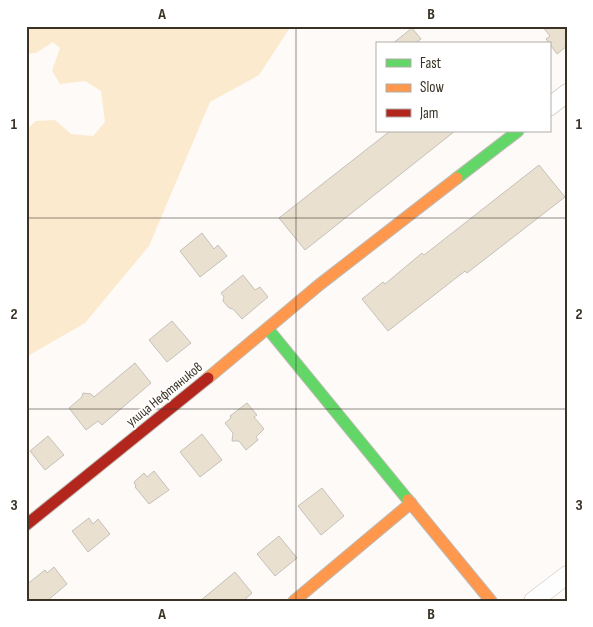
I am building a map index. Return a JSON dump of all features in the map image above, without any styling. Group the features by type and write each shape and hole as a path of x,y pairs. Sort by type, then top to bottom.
{"street":[{"path":"550,106 567,93"},
{"name":"улица Нефтяников","path":"26,525 268,329 319,285 517,132"},
{"path":"268,329 491,601"},
{"path":"294,601 411,503"},
{"path":"534,601 567,575"}],"shaded area":[{"path":"26,26 291,26 259,75 210,102 149,246 85,323 26,357 26,130 36,121 55,120 71,134 93,136 105,122 101,91 85,81 60,84 52,71 60,48 53,42 36,53 26,54"}],"building":[{"path":"542,26 567,26 567,46 557,54 546,39 550,36"},
{"path":"412,28 421,39 417,42 394,42"},
{"path":"389,132 454,132 305,250 279,218"},
{"path":"539,165 565,197 388,331 362,299 383,282 385,284 422,253 424,255"},
{"path":"202,233 214,249 218,245 227,256 200,277 180,251"},
{"path":"243,275 255,290 260,287 268,297 242,319 223,301 224,297 221,293"},
{"path":"172,321 191,343 167,362 149,340"},
{"path":"135,363 151,383 102,425 98,421 86,430 69,408 82,397 83,393 91,394 94,397"},
{"path":"247,403 257,415 254,417 264,429 256,437 258,440 246,450 239,441 232,441 233,433 225,423 231,418 230,416"},
{"path":"202,434 222,460 200,477 180,452"},
{"path":"48,436 64,455 45,470 30,451"},
{"path":"154,471 169,490 149,504 135,487 134,482 144,473 147,477"},
{"path":"322,488 344,516 321,535 298,506"},
{"path":"89,518 93,524 98,519 110,534 88,552 72,531"},
{"path":"279,536 297,558 275,576 257,554"},
{"path":"54,567 67,584 47,601 26,601 26,585 45,570 47,573"},
{"path":"235,572 252,593 243,601 200,601"}],"traffic: fast":[{"path":"457,178 517,132"},
{"path":"268,329 408,500"}],"traffic: slow":[{"path":"208,378 319,285 457,178"},
{"path":"408,500 491,601"},
{"path":"294,601 411,503"}],"traffic: jam":[{"path":"26,525 208,378"}]}
